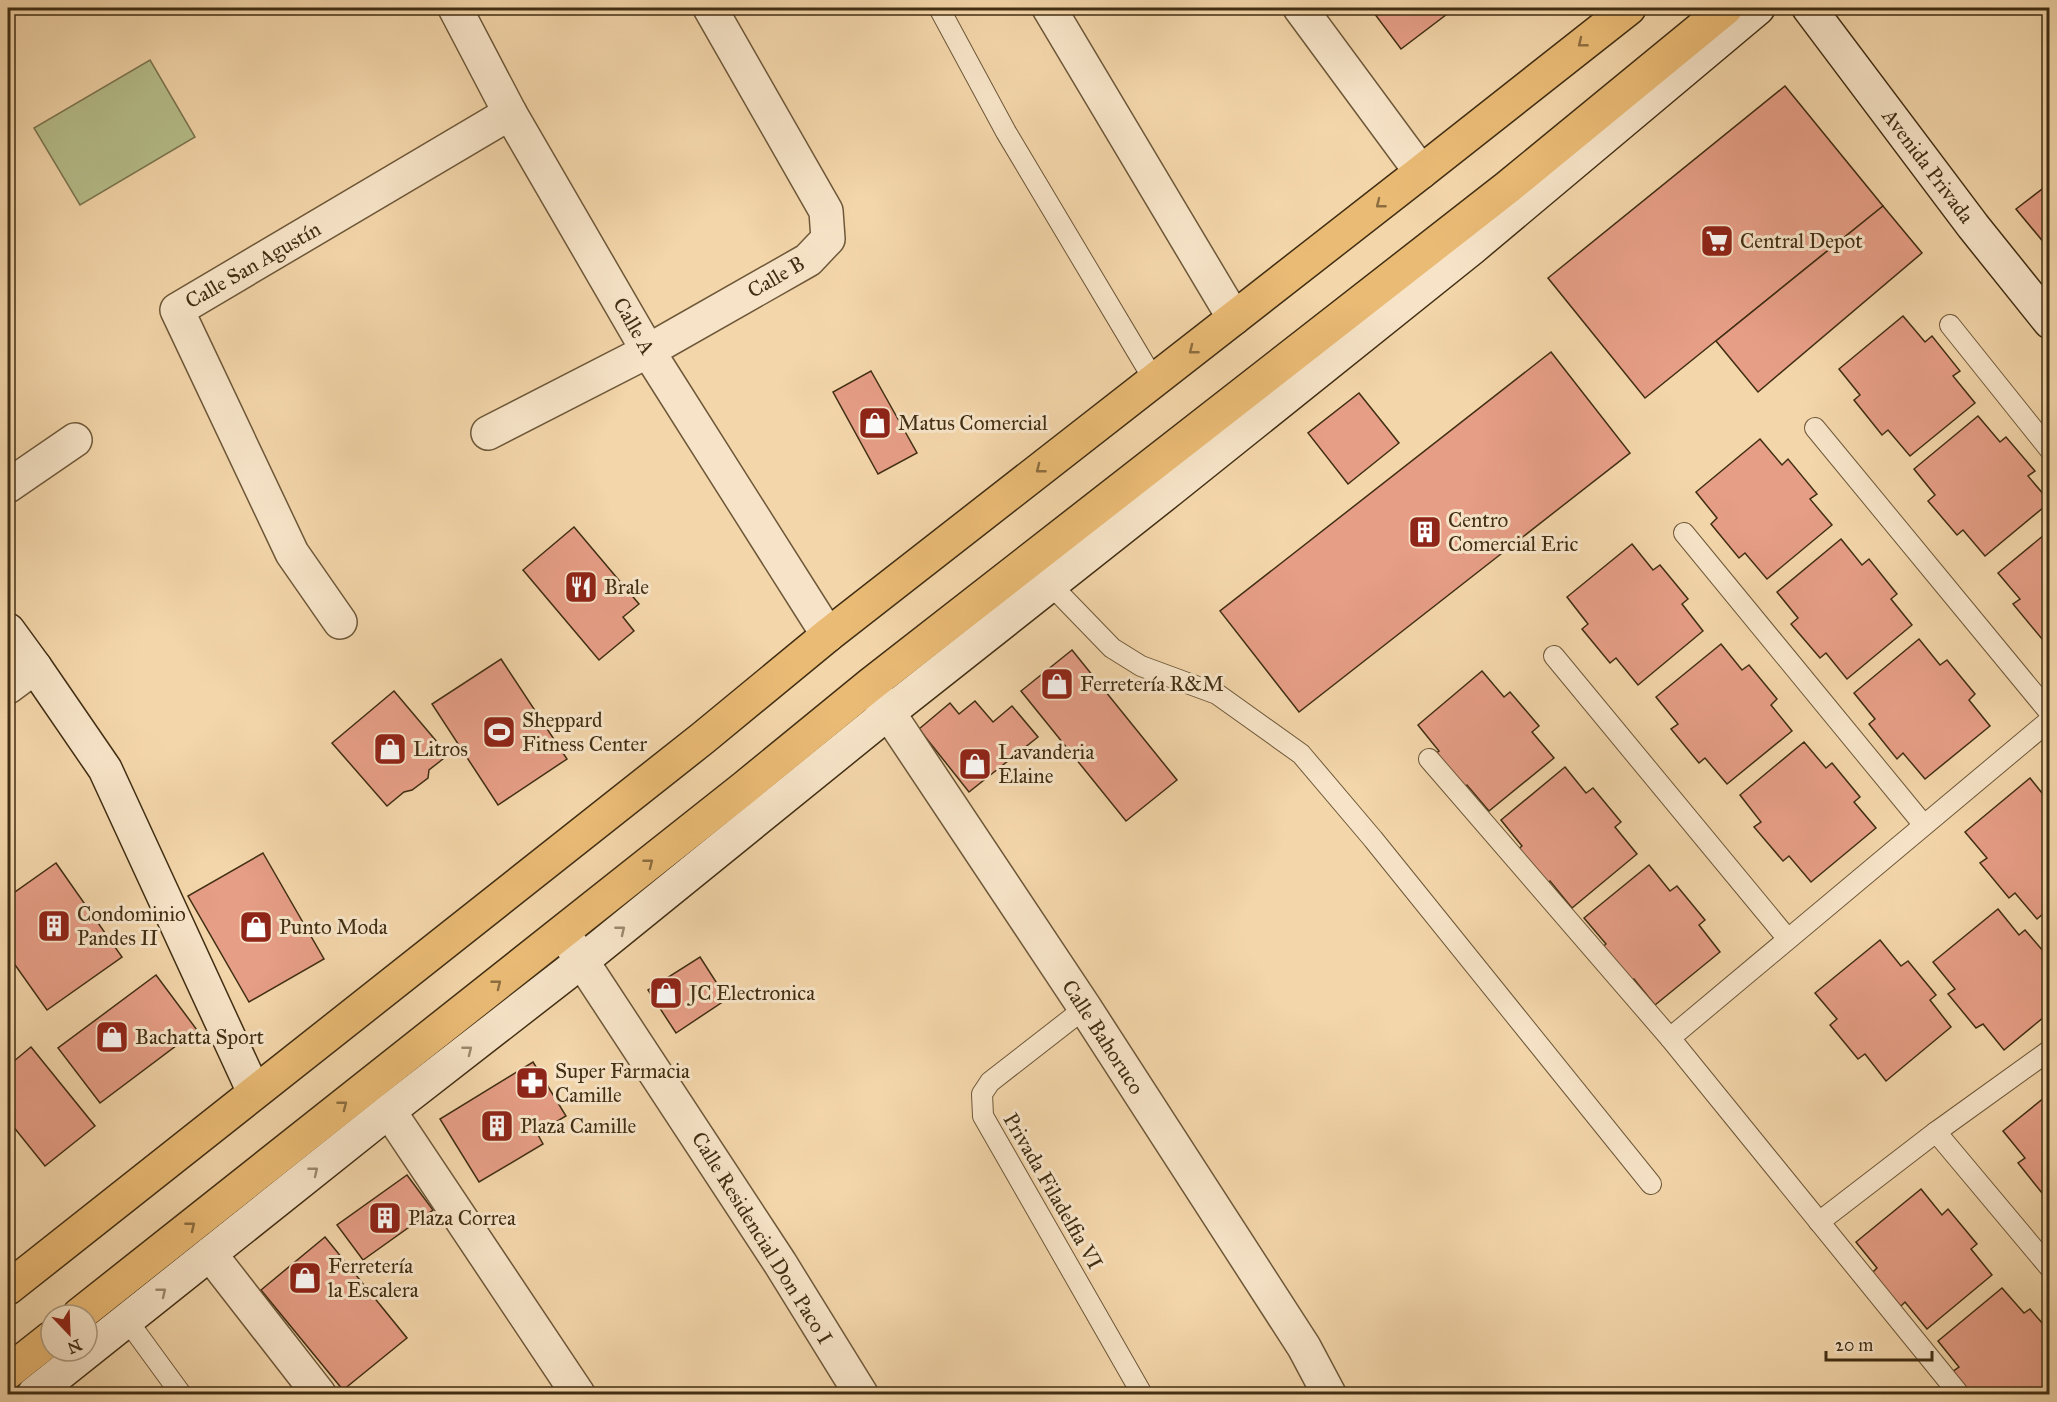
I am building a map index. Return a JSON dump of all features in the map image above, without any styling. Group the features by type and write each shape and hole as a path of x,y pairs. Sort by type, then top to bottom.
{"main road":[{"path":"10,1283 36,1267 703,738 828,635 1629,8"},
{"path":"95,1303 744,788 870,685 1471,215 1726,8"},
{"path":"8,1375 39,1348"}],"street":[{"name":"Calle A","path":"455,8 510,113 648,351 828,635"},
{"name":"Calle B","path":"488,433 648,351 808,260 828,239 826,211 710,8"},
{"path":"1049,8 1234,318"},
{"path":"1300,8 1421,172"},
{"path":"34,1395 389,1111 582,961 888,712 1472,248 1758,8"},
{"name":"Avenida Privada","path":"1809,8 1973,226 2049,322"},
{"name":"Calle San Agustín","path":"340,622 292,553 177,310 510,113"},
{"path":"8,486 75,440"},
{"path":"8,630 105,769 254,1092"},
{"path":"8,687 35,667"},
{"name":"Calle Bahoruco","path":"870,685 1085,1008 1304,1347 1329,1395"},
{"name":"Calle Residencial Don Paco I","path":"563,932 780,1263 861,1395"},
{"path":"389,1111 578,1395"},
{"path":"210,1254 319,1395"},
{"path":"8,1375 19,1395"}],"lane":[{"path":"939,8 1006,132 1154,380"},
{"path":"1950,325 2049,450"},
{"path":"1815,428 2049,713"},
{"path":"1684,533 1923,824"},
{"path":"1050,584 1112,648 1141,666 1217,694 1301,754 1373,839 1651,1184"},
{"path":"1554,656 1787,938"},
{"path":"1670,1038 2049,720"},
{"path":"1429,759 1670,1038 1959,1395"},
{"name":"Privada Filadelfia VI","path":"1085,1008 990,1082 982,1094 983,1116 1142,1395"},
{"path":"1819,1222 1936,1132 2049,1050"},
{"path":"1936,1132 2049,1268"},
{"path":"127,1320 181,1395"}],"green space":[{"path":"150,60 195,137 80,205 34,128"}],"building":[{"path":"1381,8 1455,8 1401,49 1374,13"},
{"name":"Central Depot","path":"1785,86 1883,206 1645,398 1548,278"},
{"path":"2050,183 2050,250 2016,209"},
{"path":"1883,206 1922,253 1758,392 1716,341"},
{"path":"1903,316 1925,342 1932,336 1960,371 1953,376 1975,403 1910,456 1888,430 1882,435 1854,400 1860,395 1839,369"},
{"name":"Centro Comercial Eric","path":"1551,352 1630,453 1299,712 1220,611"},
{"name":"Matus Comercial","path":"871,371 917,453 878,474 833,392"},
{"path":"1359,393 1399,443 1348,484 1308,433"},
{"path":"1978,416 2000,442 2006,437 2035,471 2028,476 2050,502 1985,556 1963,530 1957,535 1928,501 1935,495 1914,469"},
{"path":"1760,439 1782,465 1788,459 1817,494 1810,499 1832,525 1767,579 1745,553 1739,558 1711,524 1717,518 1696,492"},
{"name":"Brale","path":"574,527 639,604 623,617 634,631 599,660 523,570"},
{"path":"2050,530 2050,635 2048,633 2042,639 2013,604 2020,599 1998,573"},
{"path":"1841,539 1862,565 1869,559 1897,594 1891,599 1912,625 1847,679 1826,653 1820,658 1791,624 1798,618 1777,592"},
{"path":"1632,544 1653,570 1660,565 1688,599 1682,604 1703,631 1638,685 1616,658 1610,663 1582,629 1588,624 1567,597"},
{"path":"1919,639 1940,665 1947,660 1975,694 1969,700 1990,726 1925,779 1903,753 1897,759 1869,724 1875,719 1854,693"},
{"path":"1721,644 1742,670 1749,665 1777,699 1771,705 1792,731 1727,784 1705,758 1699,763 1671,729 1678,724 1656,697"},
{"path":"1072,650 1177,780 1126,821 1021,691"},
{"name":"Sheppard Fitness Center","path":"501,659 567,759 498,805 432,704"},
{"path":"1482,671 1504,697 1510,692 1539,726 1532,732 1554,758 1489,811 1467,785 1461,791 1432,756 1439,751 1418,725"},
{"name":"Litros","path":"394,691 448,755 429,770 428,778 412,790 404,792 387,806 332,743"},
{"name":"Lavanderia Elaine","path":"975,701 993,722 1012,706 1038,737 969,792 919,729 950,703 959,714"},
{"path":"1804,742 1826,768 1832,763 1860,797 1854,802 1876,828 1811,882 1789,856 1783,861 1754,827 1761,822 1740,795"},
{"path":"1565,767 1586,793 1593,788 1621,822 1615,827 1637,854 1572,908 1550,881 1544,886 1515,852 1522,846 1501,820"},
{"path":"2030,778 2050,803 2050,908 2037,919 2015,893 2009,898 1980,863 1987,858 1965,832"},
{"name":"Punto Moda","path":"263,853 324,959 249,1002 188,896"},
{"name":"Condominio Pandes II","path":"56,863 122,957 47,1010 8,955 8,897"},
{"path":"1649,865 1670,891 1677,886 1705,920 1699,925 1720,952 1655,1005 1634,979 1627,984 1599,950 1606,944 1584,918"},
{"path":"1998,909 2019,935 2025,930 2050,959 2048,970 2050,972 2050,1012 2004,1050 1983,1024 1976,1028 1948,994 1955,989 1933,962"},
{"path":"1880,940 1901,966 1908,961 1936,995 1930,1000 1951,1027 1886,1081 1865,1054 1858,1059 1830,1025 1837,1019 1815,993"},
{"path":"700,957 727,999 676,1033 648,990"},
{"path":"156,975 197,1030 100,1103 58,1048"},
{"path":"31,1047 95,1126 45,1166 8,1120 8,1066"},
{"name":"Plaza Camille","path":"533,1062 566,1116 537,1133 543,1144 479,1182 440,1119"},
{"path":"2050,1093 2050,1195 2046,1198 2018,1163 2025,1158 2003,1131"},
{"name":"Plaza Correa","path":"407,1175 433,1210 363,1260 337,1225"},
{"path":"1921,1189 1942,1215 1948,1209 1977,1244 1971,1249 1992,1275 1927,1329 1905,1302 1899,1308 1871,1274 1877,1268 1856,1242"},
{"path":"325,1237 407,1338 343,1390 261,1290"},
{"path":"2002,1288 2024,1313 2030,1309 2050,1332 2050,1394 1971,1394 1952,1372 1959,1367 1938,1341"}],"place":[{"name":"Central Depot","path":"1717,241"},
{"name":"Matus Comercial","path":"875,423"},
{"name":"Centro Comercial Eric","path":"1425,532"},
{"name":"Brale","path":"581,587"},
{"name":"Ferretería R&M","path":"1057,684"},
{"name":"Sheppard Fitness Center","path":"499,732"},
{"name":"Litros","path":"390,749"},
{"name":"Lavanderia Elaine","path":"975,764"},
{"name":"Condominio Pandes II","path":"54,926"},
{"name":"Punto Moda","path":"256,927"},
{"name":"JC Electronica","path":"666,993"},
{"name":"Bachatta Sport","path":"112,1037"},
{"name":"Super Farmacia Camille","path":"532,1083"},
{"name":"Plaza Camille","path":"497,1126"},
{"name":"Plaza Correa","path":"385,1218"},
{"name":"Ferretería la Escalera","path":"305,1278"}]}
